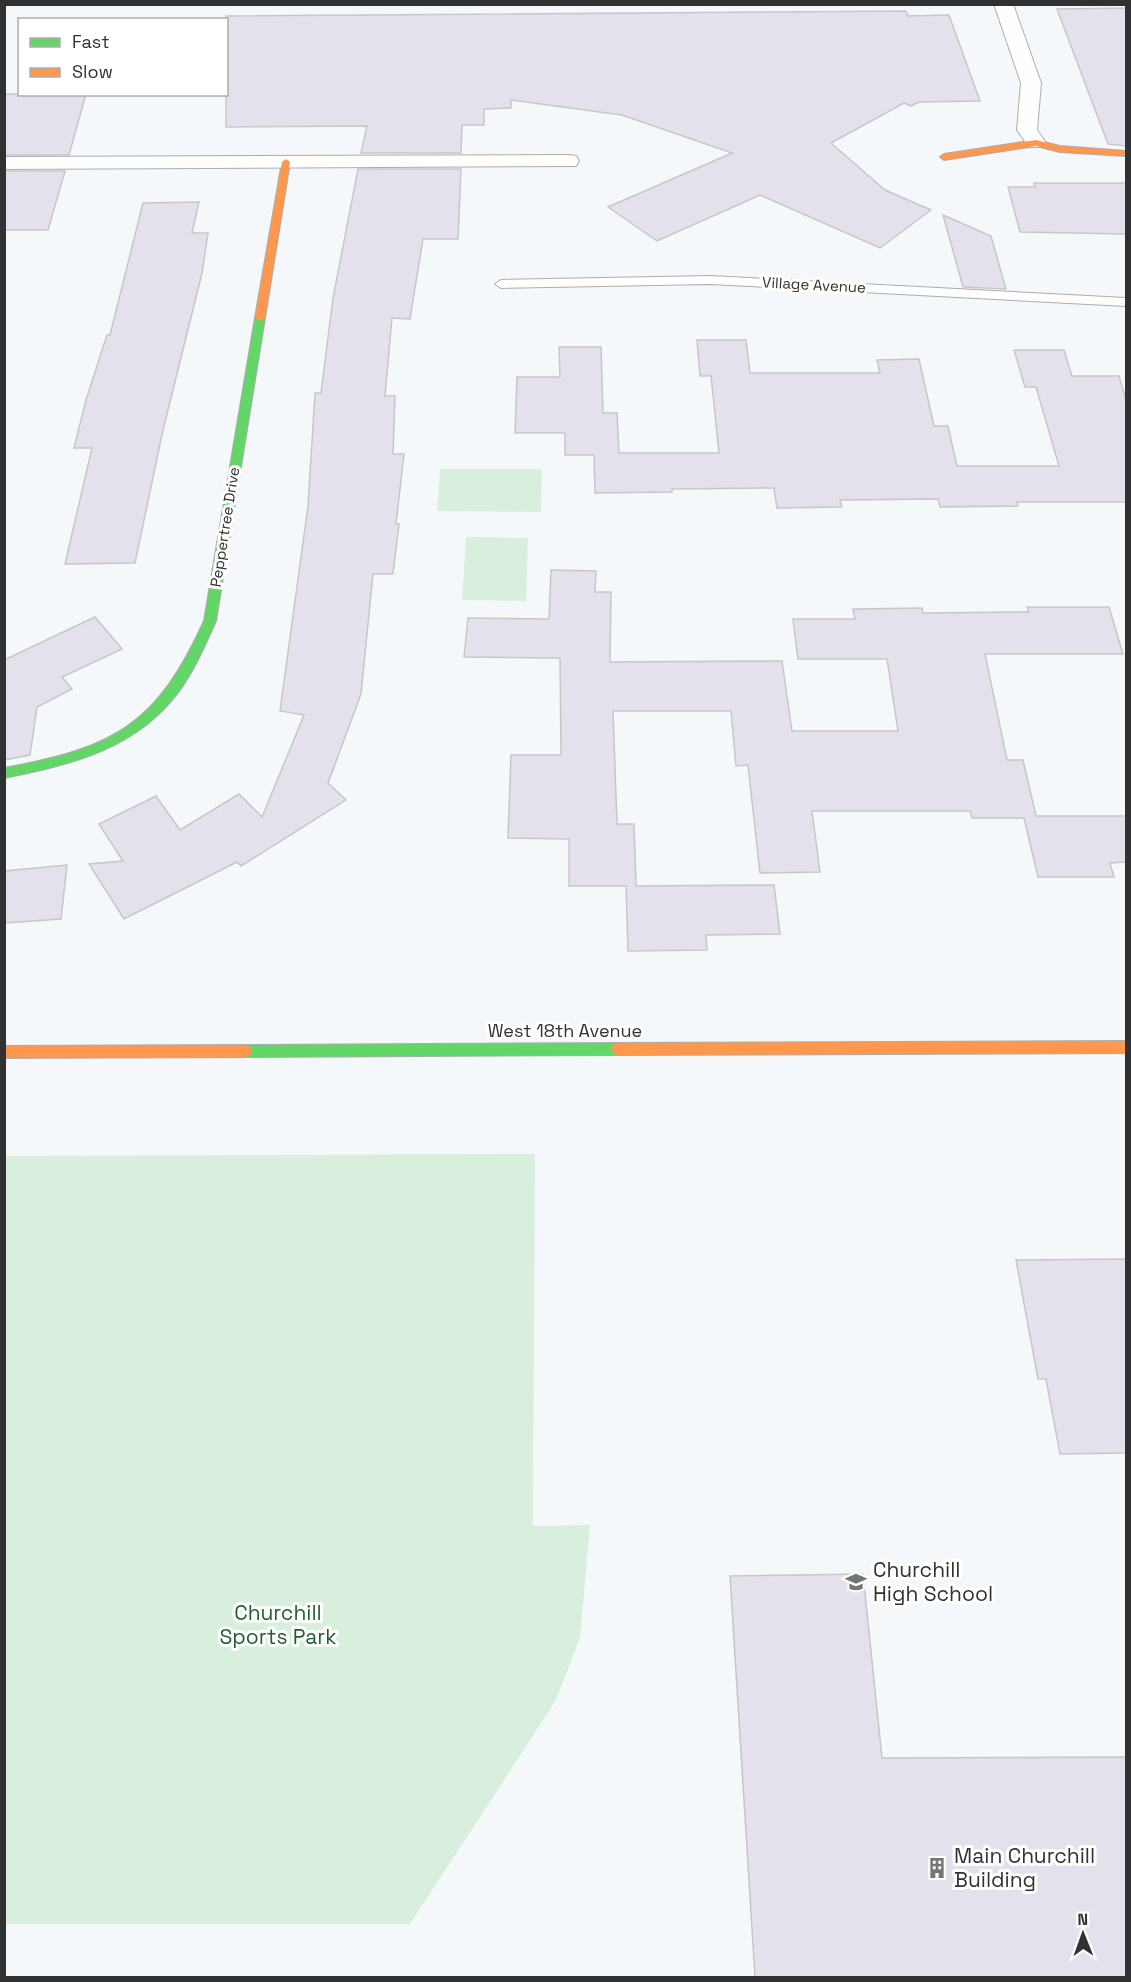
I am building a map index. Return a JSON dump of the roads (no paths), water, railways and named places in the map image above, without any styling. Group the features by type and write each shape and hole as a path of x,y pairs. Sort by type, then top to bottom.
{"street":[{"path":"1003,4 1031,82 1027,130 1036,143"},
{"path":"944,157 1036,143 1060,149 1126,154"},
{"path":"4,163 568,161"},
{"name":"Peppertree Drive","path":"4,773 44,768 81,758 114,743 150,718 175,692 196,659 210,621 286,162"},
{"name":"West 18th Avenue","path":"4,1052 1126,1047"}],"lane":[{"name":"Village Avenue","path":"501,284 710,280 1126,302"}],"place":[{"name":"Churchill High School","path":"856,1582"},
{"name":"Main Churchill Building","path":"937,1868"}],"park label":[{"name":"Churchill Sports Park","path":"278,1625"}]}
